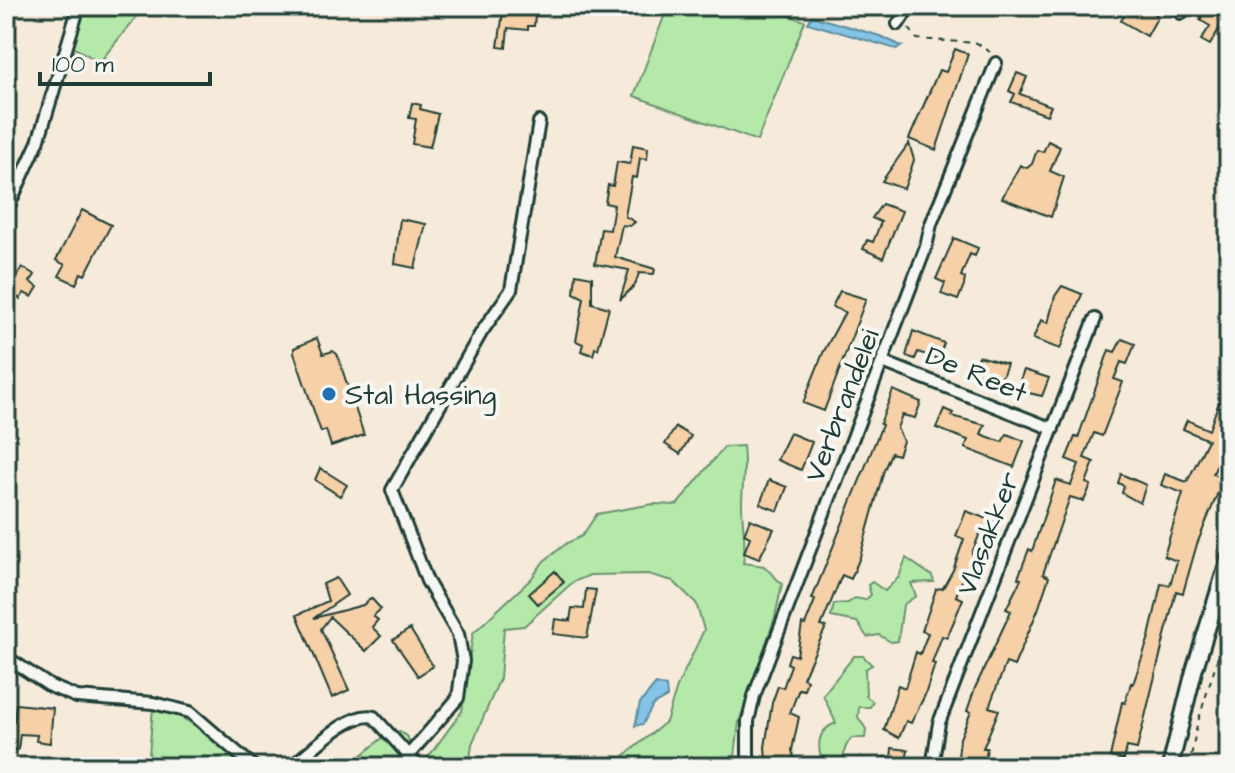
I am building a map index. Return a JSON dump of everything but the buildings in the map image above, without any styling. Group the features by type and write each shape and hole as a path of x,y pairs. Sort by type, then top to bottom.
{"main road":[{"path":"1170,767 1194,671 1229,558"}],"street":[{"path":"6,212 38,142 79,6"},
{"path":"898,24 910,6"},
{"name":"Verbrandelei","path":"748,767 748,721 754,696 883,362 926,247 931,224 996,63"},
{"path":"407,757 458,698 463,661 458,634 427,581 392,490 481,333 511,290 539,122"},
{"name":"Vlasakker","path":"932,767 939,723 1095,319"},
{"name":"De Reet","path":"883,362 1053,429"},
{"path":"6,657 50,686 77,697 153,703 190,712 254,767"},
{"path":"291,767 360,715 374,717 419,767"}],"path":[{"path":"898,24 909,28 917,39 977,43 989,52 996,63"},
{"path":"1189,767 1197,725 1229,621"}],"green space":[{"path":"85,6 145,6 100,62 73,47"},
{"path":"668,6 761,6 805,21 757,141 634,96"},
{"path":"743,446 743,563 764,566 782,584 775,617 739,722 734,765 619,767 624,756 666,722 677,687 704,630 696,603 673,581 648,574 590,575 573,582 524,626 504,628 500,678 472,744 469,767 435,767 427,759 462,711 473,633 531,579 544,561 582,536 597,514 653,504 677,505 724,447"},
{"path":"906,558 932,576 934,582 911,583 916,596 903,605 898,641 891,642 879,635 867,637 857,622 831,617 834,604 848,603 855,598 865,600 871,595 868,585 872,582 885,591 899,577"},
{"path":"854,656 863,656 872,665 865,669 866,696 873,702 870,707 859,707 858,717 866,729 865,738 852,738 847,744 844,756 847,767 824,767 820,754 821,736 836,723 823,695"},
{"path":"153,707 180,717 202,730 243,767 148,767"},
{"path":"399,731 408,737 410,747 403,761 410,767 348,767 381,739"}],"water":[{"path":"812,16 880,36 902,46 896,49 808,23"},
{"path":"656,684 666,687 667,697 653,705 643,724 635,726 640,703"}],"place":[{"name":"Stal Hassing","path":"329,394"}]}
